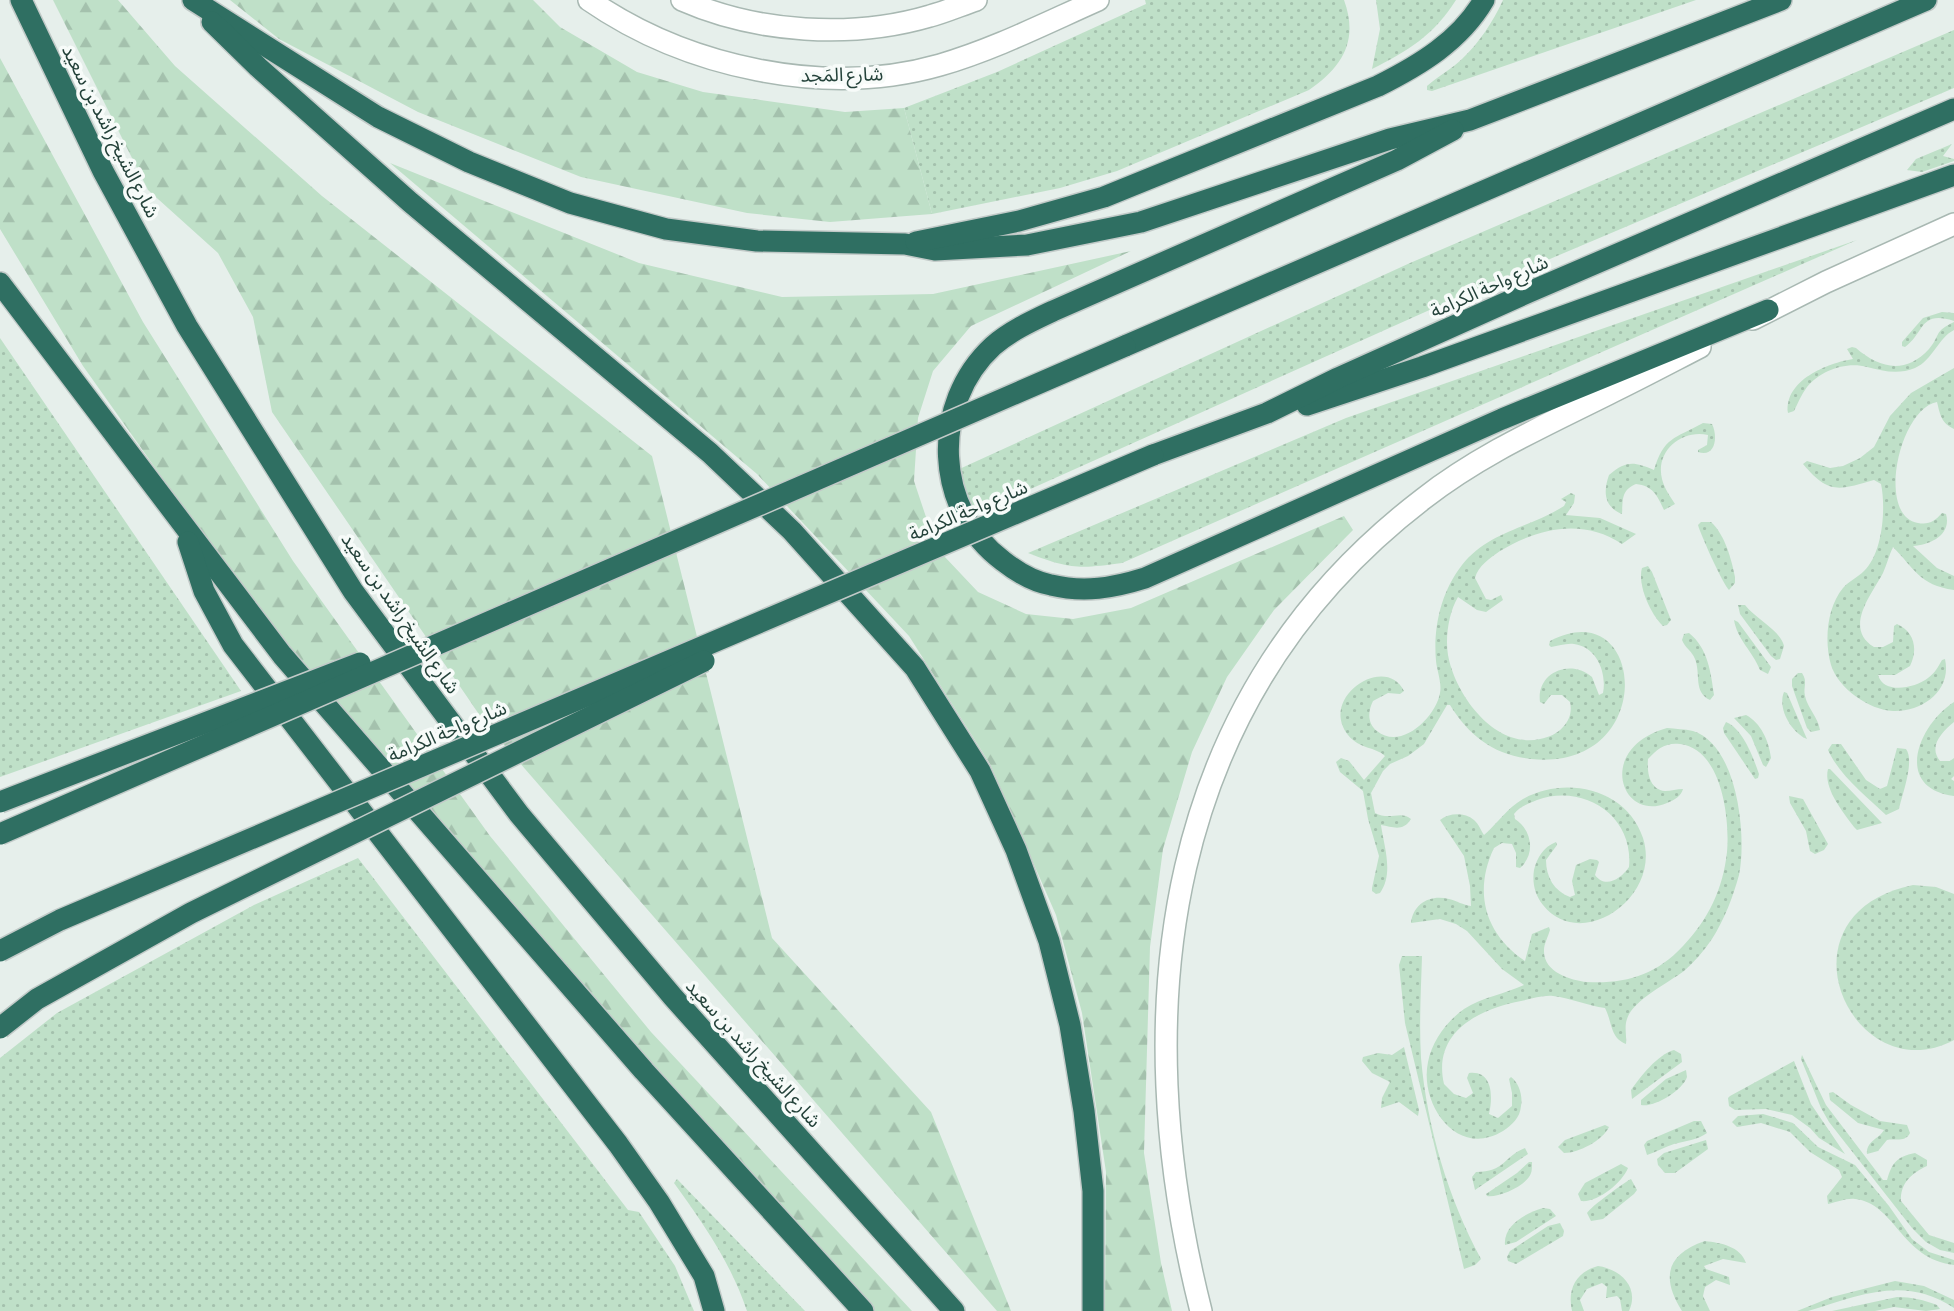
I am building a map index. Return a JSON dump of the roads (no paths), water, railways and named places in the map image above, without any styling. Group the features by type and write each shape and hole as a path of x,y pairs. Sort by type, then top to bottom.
{"highway":[{"name":"شارع الشيخ راشد بن سعيد","path":"21,0 103,171 187,326 353,591 519,814 673,996 952,1308"},
{"path":"191,0 378,117 469,162 570,203 666,229 757,241 905,244 935,250 976,250 1027,245 1142,222 1390,139 1470,120"},
{"path":"191,0 258,67 410,202 710,453 792,531 915,668 980,771 1016,850 1049,941 1070,1025 1084,1111 1093,1191 1093,1311"},
{"path":"905,244 1019,221 1104,197 1142,184 1366,91 1404,73 1452,41 1474,17 1484,0"},
{"path":"1768,310 1557,395 1145,578 1113,588 1081,590 1048,585 1018,572 991,552 970,527 955,497 948,465 948,432 956,400 972,371 993,346 1020,327 1397,160 1470,120 1781,0"},
{"path":"0,835 1926,0"},
{"name":"شارع واحة الكرامة","path":"0,951 60,920 1153,456 1267,414 1338,378 1515,299 1954,109"},
{"path":"1267,414 1362,388 1954,175"},
{"path":"0,283 183,527 300,676 643,1071 863,1311"},
{"path":"183,527 204,591 233,645 618,1144 659,1202 704,1276 714,1311"},
{"path":"0,802 672,542"},
{"path":"0,1028 37,999 191,913 909,560"}],"street":[{"name":"شارع المَجد","path":"589,0 647,35 690,52 734,65 788,75 836,77 889,74 938,65 980,51 1098,0"},
{"path":"682,0 755,23 813,30 872,28 929,17 976,0"},
{"path":"1201,1311 1176,1189 1165,1026 1167,977 1174,923 1199,814 1232,732 1256,687 1284,644 1346,567 1387,527 1465,470 1510,443 1624,387 1768,310 1954,224"}]}
